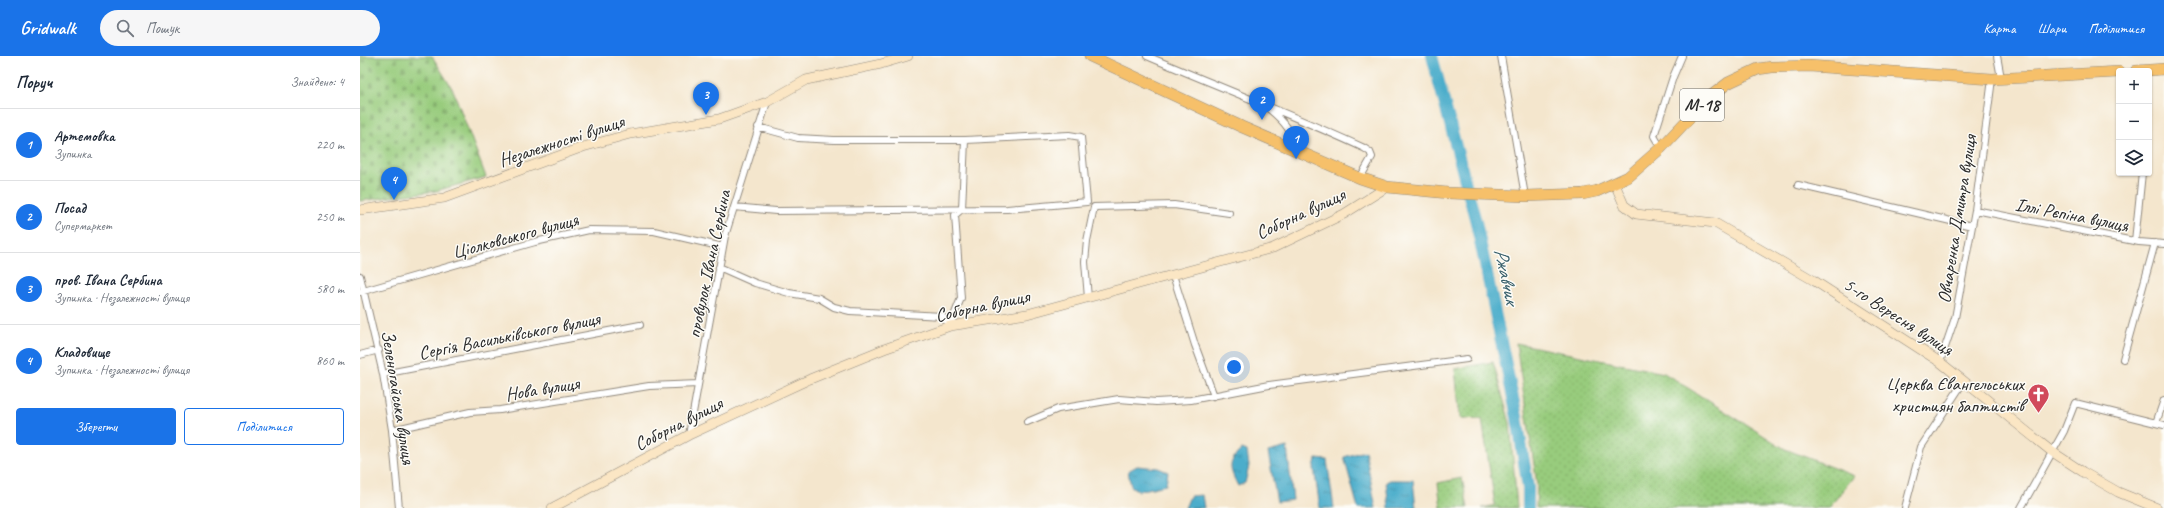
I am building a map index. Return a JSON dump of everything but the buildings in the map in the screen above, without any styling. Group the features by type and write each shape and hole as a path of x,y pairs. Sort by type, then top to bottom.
{"highway":[{"name":"М-18","path":"1090,56 1298,152 1360,178 1387,187 1448,193 1525,196 1583,194 1615,184 1628,177 1644,165 1707,99 1740,75 1772,66 1809,66 1997,78 2116,72"},
{"path":"2152,70 2164,69"}],"street":[{"name":"Незалежності вулиця","path":"360,210 444,198 583,147 630,134 720,119 767,102 806,80 881,64 908,56"},
{"path":"1147,56 1265,106 1292,115 1370,152 1372,157 1360,178"},
{"path":"1501,56 1525,196"},
{"path":"1661,148 1654,136 1673,77 1682,56"},
{"name":"Овчаренка Дмитра вулиця","path":"1940,362 1955,318 1997,78 1997,56"},
{"name":"провулок Івана Сербина","path":"689,435 723,247 758,127 767,102"},
{"path":"1265,106 1285,121 1298,152"},
{"path":"758,127 798,138 834,140 965,140 1069,135 1081,137 1087,202"},
{"path":"719,267 756,283 789,293 819,298 834,307 850,311 942,316 950,326 961,298 955,214 962,208 965,140"},
{"path":"2135,241 2142,176"},
{"name":"5-го Вересня вулиця","path":"1615,184 1624,205 1636,214 1715,224 1813,280 1940,362 2051,450 2118,492 2157,508"},
{"path":"1798,185 1972,226"},
{"name":"Соборна вулиця","path":"552,508 689,435 810,379 884,350 950,326 1027,314 1273,248 1344,214 1387,187"},
{"path":"734,207 776,211 962,208 1007,209 1087,202 1094,207 1174,205 1230,213"},
{"path":"1088,298 1084,262 1094,207"},
{"name":"Іллі Рєпіна вулиця","path":"1974,210 2135,241 2164,244"},
{"name":"Ціолковського вулиця","path":"362,292 535,242 589,230 654,231 723,247"},
{"path":"2123,359 2155,243"},
{"path":"1173,275 1195,345 1214,396"},
{"name":"Зеленогайська вулиця","path":"360,276 362,292 379,350 384,374 392,430 399,508"},
{"name":"Сергія Васильківського вулиця","path":"384,374 640,325"},
{"path":"360,355 379,350"},
{"path":"1027,422 1058,409 1119,399 1156,402 1191,400 1270,385 1467,359"},
{"path":"1905,508 1921,447 1964,381"},
{"name":"Нова вулиця","path":"392,430 470,412 500,410 649,386 698,384"},
{"path":"2156,423 2164,400"},
{"path":"2021,508 2051,450 2064,431 2075,402 2164,425"}],"green space":[{"path":"360,56 432,56 453,90 486,177 436,191 360,201"},
{"path":"1516,343 1664,373 1785,449 1854,476 1829,508 1536,508 1537,485"},
{"path":"1493,362 1510,423 1517,508 1482,508 1495,505 1482,419 1460,418 1455,369"},
{"path":"1462,478 1468,508 1441,508 1438,483"}],"water":[{"path":"1287,447 1293,500 1277,502 1268,452"},
{"path":"1242,449 1247,451 1249,466 1245,483 1238,486 1231,470 1231,466 1234,458"},
{"path":"1365,451 1376,508 1358,508 1344,457"},
{"path":"1316,459 1327,460 1334,508 1320,508 1314,468"},
{"path":"1137,466 1158,468 1168,472 1166,485 1138,491 1131,486 1128,471"},
{"path":"1390,480 1413,480 1416,508 1389,508 1386,482"},
{"path":"1202,495 1204,508 1185,508 1190,496"}],"waterway":[{"name":"Ржавчик","path":"1432,56 1476,222 1517,417 1528,488 1528,508"}],"place":[{"name":"пров. Івана Сербина","path":"706,115"},
{"name":"Посад","path":"1262,120"},
{"name":"Артемовка","path":"1296,159"},
{"name":"Кладовище","path":"394,200"},
{"name":"Церква Євангельських християн баптистів","path":"2039,414"}]}
